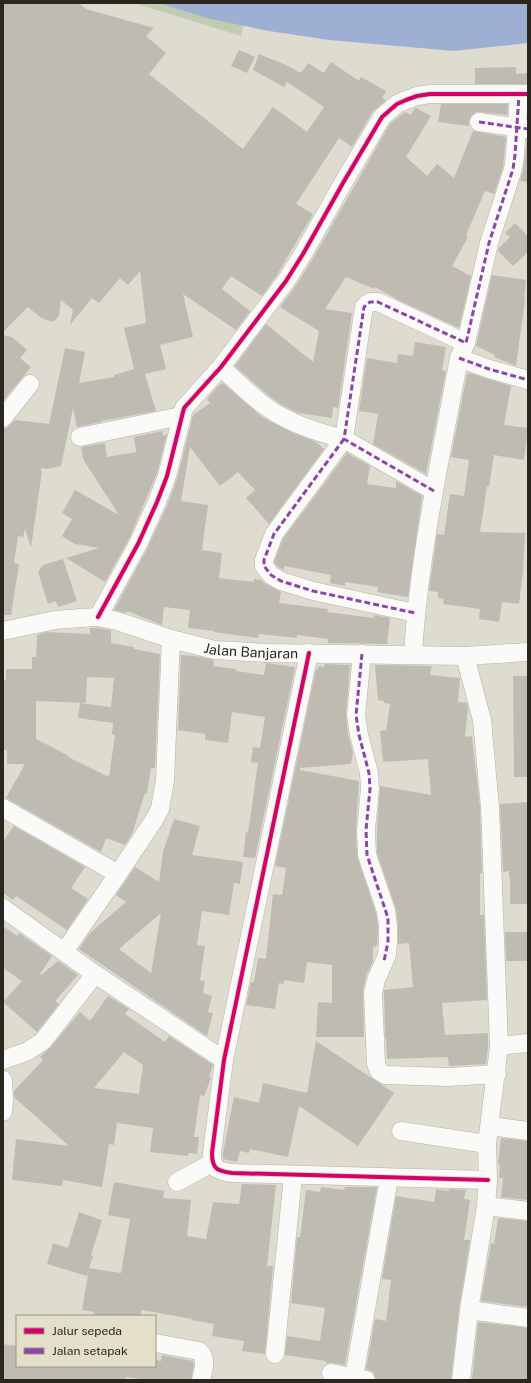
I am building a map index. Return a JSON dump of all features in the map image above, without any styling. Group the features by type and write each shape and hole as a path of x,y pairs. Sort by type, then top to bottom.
{"street":[{"path":"98,617 138,544 154,510 166,476 184,408 221,367 290,274 378,124 389,110 406,100 417,96 430,94 524,95 522,128 513,169 490,237 462,350 434,491 416,613 413,654"},
{"path":"479,122 522,128"},
{"path":"416,613 313,591 281,581 271,574 264,566 264,560 274,534 344,439 364,307 366,304 374,301 381,303 462,350 489,369 528,380"},
{"path":"221,367 255,398 276,413 301,426 319,433 344,439 434,491"},
{"path":"3,418 30,384"},
{"path":"80,437 181,416"},
{"name":"Jalan Banjaran","path":"3,631 55,620 98,617 117,621 171,640 215,650 465,656 528,652"},
{"path":"64,952 118,874 160,809 163,794 171,640"},
{"path":"309,653 224,1060 212,1163 218,1170 228,1173 293,1176 488,1180"},
{"path":"362,654 356,715 359,735 369,773 370,789 366,830 367,855 386,912 388,926 387,955 376,980 373,993 374,1039 377,1068 382,1074 385,1075 449,1077 497,1074"},
{"path":"461,1380 469,1310 486,1206 488,1180 487,1144 500,1046 490,807 482,720 465,656"},
{"path":"3,808 118,874"},
{"path":"3,908 64,952 224,1060"},
{"path":"3,1060 28,1051 43,1041 96,974"},
{"path":"500,1046 528,1042"},
{"path":"3,1080 3,1112"},
{"path":"490,1126 528,1131"},
{"path":"401,1131 487,1144"},
{"path":"178,1182 212,1163"},
{"path":"275,1354 293,1176"},
{"path":"331,1373 360,1379 389,1178"},
{"path":"486,1206 528,1211"},
{"path":"469,1310 528,1318"},
{"path":"156,1343 199,1351 202,1353 204,1362 201,1380"}],"green space":[{"path":"134,3 248,3 241,36"}],"water":[{"path":"159,3 528,3 528,43 454,51 329,40 269,31 206,18"}],"building":[{"path":"3,3 79,3 86,9 154,28 146,36 166,53 149,74 243,149 273,107 307,132 324,107 287,82 284,87 253,70 259,54 301,73 308,63 324,73 331,62 359,81 361,77 386,91 382,98 386,100 373,111 352,147 339,138 296,204 313,214 277,275 262,296 231,276 222,289 250,311 236,330 183,294 193,337 160,345 166,369 145,374 156,411 77,427 73,408 61,466 47,469 42,468 40,470 42,471 31,548 25,529 23,537 18,536 14,563 19,564 11,615 3,615 3,428 7,428 15,420 49,424 65,348 85,352 79,383 114,377 114,375 134,369 124,328 146,323 140,271 128,285 120,278 99,303 92,298 70,325 73,310 61,300 59,316 53,322 40,317 28,307 3,332"},
{"path":"239,50 255,57 247,73 231,66"},
{"path":"516,67 516,74 528,73 528,84 475,84 475,68"},
{"path":"441,104 508,104 507,115 476,112 471,116 469,126 438,122"},
{"path":"415,108 431,116 406,157 427,176 437,164 454,178 473,131 506,137 503,167 494,194 485,191 466,235 468,237 452,266 471,276 459,328 400,301 375,287 374,289 346,277 325,309 352,313 338,408 333,407 332,418 298,413 282,405 268,395 235,366 266,324 313,362 319,331 280,307 312,260 390,124 405,112 411,115"},
{"path":"527,139 528,182 520,181 523,171"},
{"path":"515,223 528,236 528,252 513,266 498,251 510,237 505,233"},
{"path":"492,275 526,280 525,300 516,366 494,357 495,355 476,346"},
{"path":"3,335 12,337 27,350 20,358 31,367 3,401"},
{"path":"415,342 446,347 442,370 446,371 426,474 373,444 378,414 359,411 367,358 397,363 398,354 413,356"},
{"path":"469,373 511,386 504,425 528,428 524,460 494,455 489,487 487,486 480,532 525,533 523,571 519,604 502,602 499,622 479,619 480,609 443,604 444,599 438,598 438,592 429,591 437,534 444,535 450,494 464,496 469,460 451,457 467,374"},
{"path":"223,383 262,417 291,432 316,442 324,449 269,524 246,498 255,490 238,472 220,486 190,447 181,501 208,505 202,550 222,553 219,578 254,582 254,579 261,580 281,592 279,603 328,609 327,612 374,618 374,615 390,618 387,644 328,643 328,639 297,635 297,638 259,634 258,638 188,628 190,610 164,607 162,625 127,611 126,613 114,610 147,549 167,506 177,479 193,415 210,403 207,399 217,387"},
{"path":"162,431 163,436 167,434 157,473 129,539 105,582 66,558 99,548 75,544 62,536 72,519 62,513 75,490 119,515 83,459 81,447 105,443 107,457 136,452 134,437"},
{"path":"347,453 370,466 367,484 396,488 396,481 422,496 408,597 377,592 378,587 345,582 345,586 330,583 331,575 284,566 284,570 278,567 274,562 283,539"},
{"path":"63,559 77,601 58,607 56,601 48,604 38,572 43,565"},
{"path":"90,628 111,630 111,643 160,654 155,768 151,768 147,793 145,793 132,834 125,845 106,838 101,852 6,798 25,764 7,764 7,750 3,750 3,680 6,680 6,669 32,669 32,657 36,657 37,635 47,632 90,634","holes":["87,677 114,678 111,707 80,703 78,718 113,723 112,734 115,735 109,777 36,739 36,701 86,703"]},
{"path":"181,655 196,656 214,660 213,666 264,675 266,663 295,667 255,858 243,857 258,763 251,762 253,747 260,748 265,717 232,712 228,743 205,740 205,734 178,730"},
{"path":"325,664 350,665 346,714 348,734 353,753 351,764 300,768 300,770 359,781 356,829 357,856 376,913 378,927 377,946 373,947 373,961 366,976 363,991 364,1037 316,1037 318,1002 332,1003 332,965 307,962 304,983 284,980 284,984 279,983 275,1009 246,1005 251,982 254,982 258,958 266,959 273,894 282,895 286,868 275,866 316,669 318,670 318,666 324,667"},
{"path":"375,665 432,666 430,675 460,678 458,702 467,703 468,708 465,737 472,736 480,808 482,873 480,873 480,915 484,915 487,1000 442,1003 445,1035 488,1033 486,1064 449,1066 448,1057 387,1059 384,990 413,987 409,943 398,944 396,909 377,853 380,786 431,795 428,759 383,762 380,731 386,730 390,704 378,700"},
{"path":"513,676 528,676 528,777 514,777"},
{"path":"528,802 528,904 510,904 509,871 503,872 500,804"},
{"path":"174,819 200,826 192,855 243,862 240,884 234,883 229,915 202,911 197,945 205,946 200,980 205,981 203,993 212,996 208,1012 213,1013 207,1036 79,949 90,933 126,902 116,895 135,867 159,882 163,852","holes":["161,913 151,973 119,949"]},
{"path":"14,826 85,867 71,888 88,899 67,930 16,896 13,900 3,893 3,841"},
{"path":"3,926 17,936 19,933 52,956 40,974 41,975 58,961 78,975 55,1001 59,1004 37,1032 3,1002 22,981 3,968"},
{"path":"505,932 528,932 528,961 506,961"},
{"path":"108,996 129,1009 125,1014 165,1042 169,1036 213,1065 209,1077 211,1078 204,1096 200,1095 194,1137 199,1137 197,1154 189,1153 188,1156 150,1152 153,1128 117,1123 114,1145 109,1144 102,1187 63,1180 62,1186 12,1180 16,1139 69,1146 14,1097 14,1091 43,1060 40,1057 51,1047 80,1012 90,1021","holes":["124,1052 143,1065 139,1094 94,1088"]},
{"path":"316,1041 394,1093 358,1146 299,1106 288,1157 250,1149 249,1153 240,1151 237,1162 223,1159 234,1097 259,1103 263,1083 307,1093"},
{"path":"501,1138 528,1141 528,1200 501,1197 503,1178 499,1178 500,1165 498,1164"},
{"path":"114,1182 164,1191 163,1198 191,1200 187,1236 206,1239 213,1202 239,1204 242,1184 276,1185 267,1266 273,1266 265,1354 242,1351 244,1341 212,1336 214,1324 142,1310 140,1315 93,1315 94,1312 82,1310 89,1269 87,1276 47,1264 53,1243 68,1248 79,1212 102,1220 91,1255 93,1256 89,1268 121,1273 130,1219 108,1215"},
{"path":"321,1187 344,1190 345,1187 377,1187 345,1365 285,1355 287,1336 320,1341 325,1308 291,1303 297,1237 300,1237 306,1190 320,1192"},
{"path":"436,1189 449,1191 449,1189 466,1190 464,1199 470,1200 464,1240 470,1240 459,1309 451,1380 376,1380 373,1372 366,1369 375,1319 386,1321 391,1280 382,1279 396,1196 434,1202"},
{"path":"498,1218 528,1221 528,1307 481,1301 491,1243 494,1244"},
{"path":"478,1322 528,1328 528,1380 472,1380"},
{"path":"3,1344 16,1346 16,1367 156,1367 156,1360 161,1361 162,1355 193,1361 194,1364 191,1380 149,1380 126,1377 125,1380 3,1380"}],"marked path":[{"path":"434,491 344,439 364,307 370,302 378,302 466,343 489,243 513,169 519,95"},
{"path":"479,122 528,129"},
{"path":"459,358 489,369 528,380"},
{"path":"344,439 274,534 264,560 264,566 271,575 281,581 313,591 415,613"},
{"path":"362,654 356,715 359,735 369,773 370,789 366,830 367,855 388,918 388,942 384,961"}],"cycle path":[{"path":"98,617 138,544 157,502 167,476 184,408 221,367 286,281 382,117 397,104 417,96 430,94 528,94"},
{"path":"309,653 224,1060 212,1153 214,1166 219,1170 232,1173 488,1180"}]}
